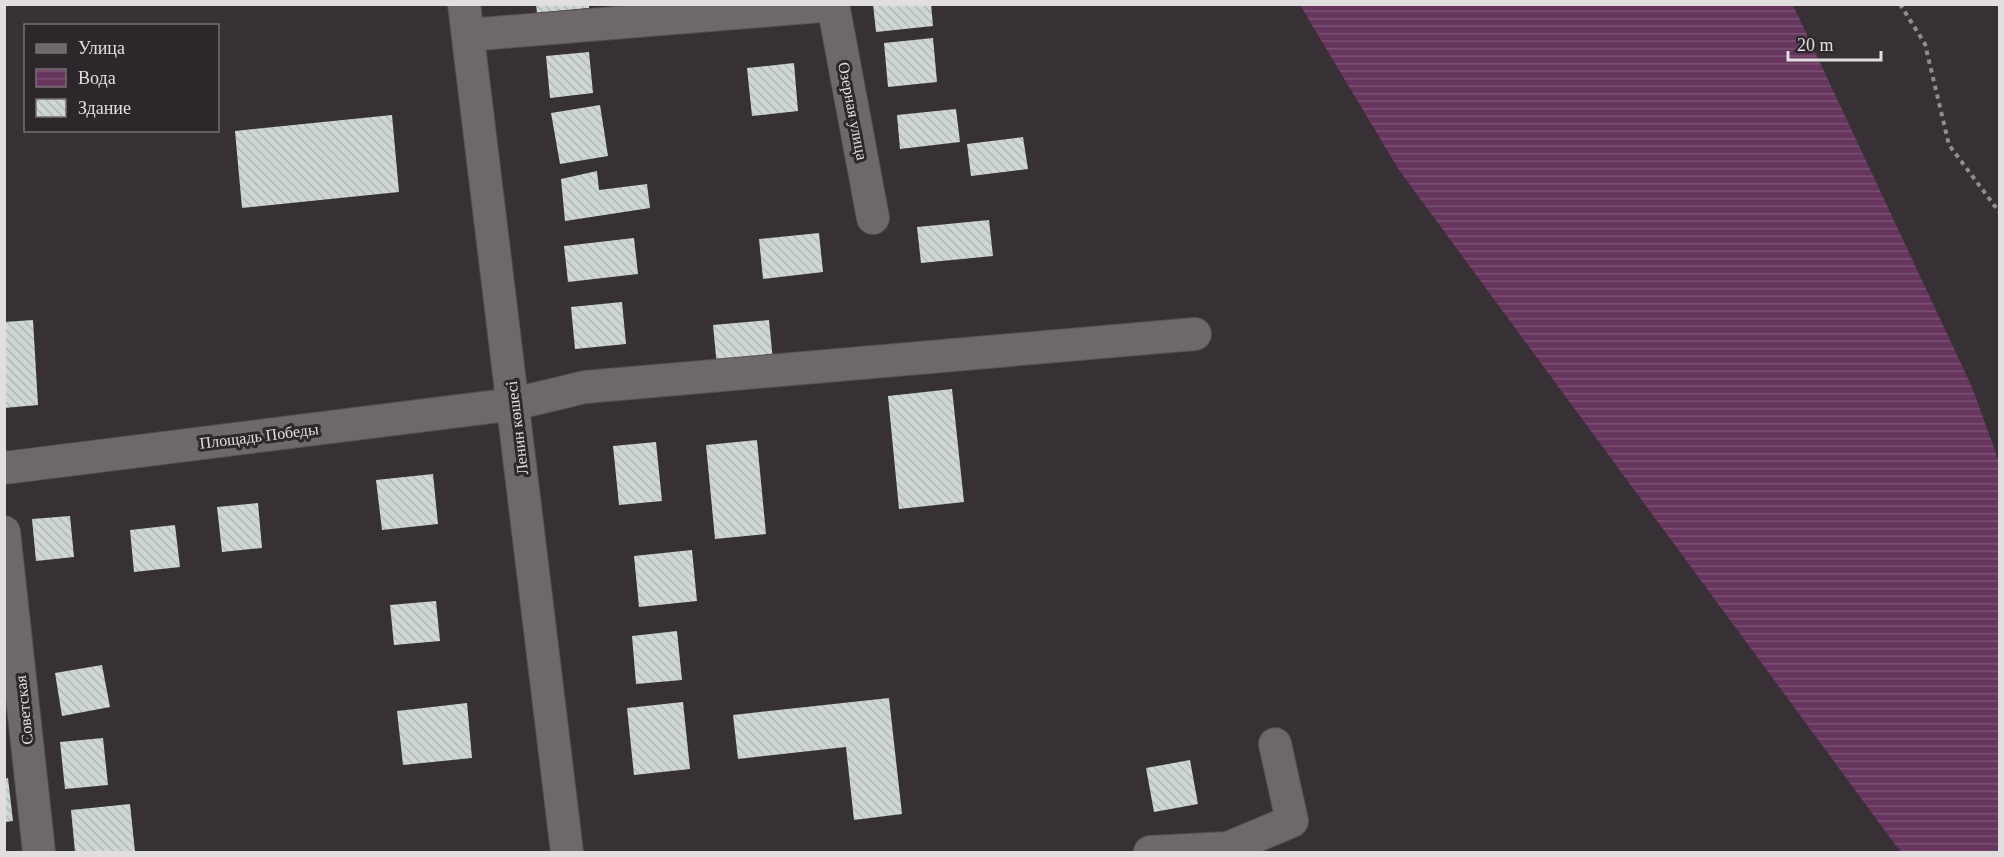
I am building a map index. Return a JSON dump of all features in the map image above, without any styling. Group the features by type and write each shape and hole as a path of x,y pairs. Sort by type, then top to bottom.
{"street":[{"name":"Ленин көшесі","path":"464,4 567,852"},
{"path":"468,35 833,5"},
{"name":"Озерная улица","path":"833,5 873,218"},
{"name":"Площадь Победы","path":"4,468 514,405 585,387 1195,334"},
{"name":"Советская","path":"4,532 39,852"},
{"path":"1150,852 1228,848 1292,821 1275,744"}],"path":[{"path":"1900,4 1925,44 1949,145 2000,213"}],"water":[{"path":"1300,5 1793,5 1972,387 1999,462 1999,852 1902,852 1897,847 1399,170"}],"building":[{"path":"536,4 589,4 589,8 537,13"},
{"path":"873,4 931,4 933,26 876,32"},
{"path":"933,38 937,82 888,87 884,43"},
{"path":"589,52 593,93 550,98 546,56"},
{"path":"794,63 798,111 752,116 747,68"},
{"path":"600,105 608,156 560,164 551,113"},
{"path":"956,109 960,142 900,149 897,115"},
{"path":"392,115 399,192 242,208 235,131"},
{"path":"1023,137 1028,169 971,176 967,144"},
{"path":"597,171 599,190 647,184 650,208 565,221 561,179"},
{"path":"989,220 993,256 921,263 917,227"},
{"path":"819,233 823,272 763,279 759,239"},
{"path":"634,238 638,274 568,282 564,246"},
{"path":"622,302 626,344 575,349 571,307"},
{"path":"33,320 38,405 4,408 4,322"},
{"path":"769,320 773,361 717,367 713,325"},
{"path":"952,389 964,502 899,509 888,396"},
{"path":"757,440 766,534 715,539 706,445"},
{"path":"656,442 662,501 619,505 613,446"},
{"path":"433,474 438,524 382,530 376,480"},
{"path":"258,503 262,548 222,552 217,507"},
{"path":"70,516 74,557 36,561 32,519"},
{"path":"175,525 180,567 134,572 130,530"},
{"path":"692,550 697,601 639,607 634,556"},
{"path":"436,601 440,641 394,645 390,605"},
{"path":"677,631 682,680 636,684 632,636"},
{"path":"102,665 110,707 62,716 55,673"},
{"path":"889,698 902,814 854,820 846,747 738,759 733,715"},
{"path":"683,702 690,769 634,775 627,708"},
{"path":"467,703 472,758 403,765 397,711"},
{"path":"103,738 108,785 65,789 60,742"},
{"path":"1190,760 1198,804 1154,812 1146,768"},
{"path":"8,778 13,821 5,822 5,779"},
{"path":"130,804 135,852 75,852 71,810"}]}
